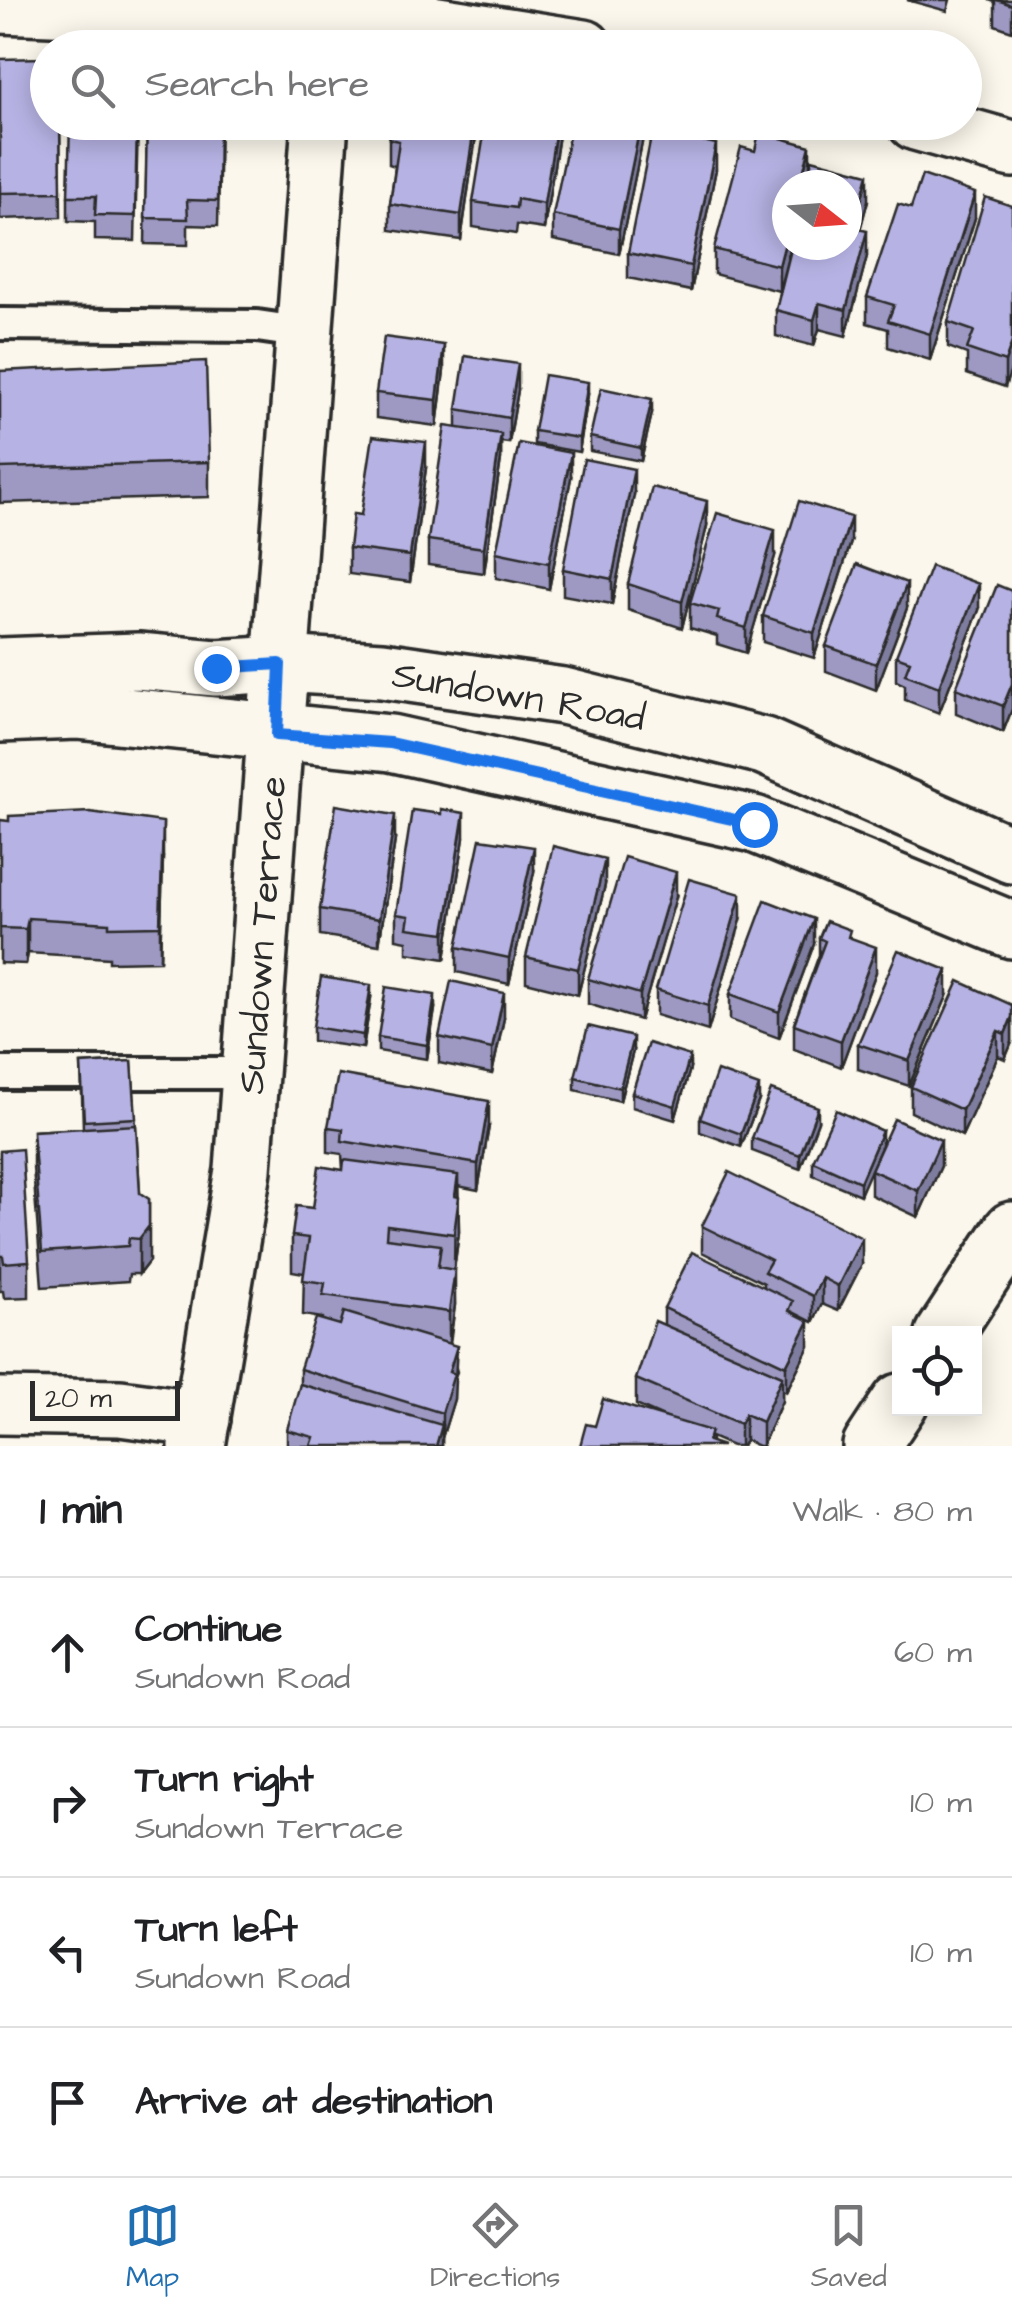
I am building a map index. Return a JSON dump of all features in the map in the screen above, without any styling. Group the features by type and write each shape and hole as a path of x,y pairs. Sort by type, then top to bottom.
{"street":[{"path":"0,5 302,30"},
{"path":"342,30 412,21 469,30"},
{"name":"Sundown Terrace","path":"200,1432 243,1170 319,140"},
{"path":"980,140 1012,149"},
{"name":"Sundown Road","path":"0,666 138,662 216,668 280,664 382,670 563,696 764,746 1012,855"},
{"name":"Sundown Road","path":"0,714 77,711 277,735 390,743 754,824 1012,930"},
{"path":"949,1326 1012,1230"},
{"path":"0,1406 120,1408 200,1432"},
{"path":"871,1446 892,1414"}],"lane":[{"path":"0,324 257,326 305,333"},
{"path":"0,1072 250,1074"}],"building":[{"path":"30,58 30,140 60,140 61,192 0,193 0,59"},
{"path":"70,140 137,140 135,216 95,215 96,196 68,196"},
{"path":"147,140 219,140 218,201 187,200 188,219 145,218"},
{"path":"394,140 472,140 461,215 390,204 399,141"},
{"path":"483,140 554,140 544,204 517,199 516,208 473,202"},
{"path":"568,140 637,140 619,229 553,215"},
{"path":"650,140 703,140 716,144 691,266 628,253"},
{"path":"757,140 788,140 810,146 804,170 772,170 772,260 781,260 779,266 714,249 741,147 755,151"},
{"path":"812,159 853,170 809,170"},
{"path":"862,172 868,174 862,197"},
{"path":"922,175 975,193 930,334 888,321 894,305 867,297 898,204 911,208"},
{"path":"985,197 1012,206 1012,342 1005,362 967,349 974,331 948,322"},
{"path":"788,260 859,260 846,310 819,303 814,320 776,310"},
{"path":"384,337 444,345 437,400 376,393"},
{"path":"465,356 518,364 509,418 457,409"},
{"path":"206,361 209,462 0,468 0,371"},
{"path":"544,375 588,382 579,438 534,431"},
{"path":"601,388 652,399 641,448 590,437"},
{"path":"445,426 501,434 484,548 428,540"},
{"path":"373,436 426,442 410,556 349,548 353,514 361,515"},
{"path":"519,443 571,453 549,563 496,552"},
{"path":"584,459 634,469 612,579 563,569"},
{"path":"652,487 707,501 682,602 628,584"},
{"path":"799,501 851,517 814,633 763,616"},
{"path":"717,513 775,530 746,628 717,619 719,611 690,603"},
{"path":"857,564 907,583 876,664 826,646"},
{"path":"931,566 979,584 939,687 905,674 910,661 896,656"},
{"path":"997,585 1012,591 1012,684 1003,706 956,688"},
{"path":"336,805 395,815 379,919 320,909"},
{"path":"441,809 464,813 445,933 407,928 409,916 396,914 412,810 441,814"},
{"path":"90,812 163,822 160,926 109,927 109,923 28,918 26,929 0,928 0,820 9,821 9,816"},
{"path":"480,839 534,847 509,958 457,947"},
{"path":"553,846 605,859 578,969 526,957"},
{"path":"624,857 676,872 640,994 588,979"},
{"path":"689,879 741,894 708,1006 656,990"},
{"path":"765,900 814,919 779,1012 730,994"},
{"path":"826,921 850,930 848,937 876,947 841,1041 794,1024 825,941 819,938"},
{"path":"898,950 947,970 909,1061 858,1044"},
{"path":"321,977 371,985 363,1035 313,1027"},
{"path":"451,981 504,993 492,1049 439,1037"},
{"path":"959,981 1012,1005 1005,1034 998,1031 962,1110 911,1087"},
{"path":"386,987 435,995 427,1045 378,1037"},
{"path":"588,1026 633,1037 620,1088 575,1077"},
{"path":"648,1043 690,1056 675,1106 632,1093"},
{"path":"132,1061 136,1118 84,1121 81,1064"},
{"path":"717,1071 759,1086 741,1134 700,1119"},
{"path":"338,1074 489,1101 478,1164 342,1141 343,1129 328,1127"},
{"path":"771,1090 818,1107 800,1155 752,1138"},
{"path":"836,1110 882,1131 860,1182 813,1161"},
{"path":"894,1119 941,1140 918,1191 871,1170"},
{"path":"136,1125 140,1193 149,1199 149,1226 139,1239 129,1238 128,1246 42,1252 33,1131"},
{"path":"22,1149 29,1261 4,1263 0,1256 0,1151"},
{"path":"344,1160 458,1175 454,1234 387,1225 386,1238 441,1245 438,1267 455,1270 449,1312 323,1295 325,1283 303,1280 309,1238 292,1236 296,1206 313,1208 319,1166 343,1170"},
{"path":"729,1172 862,1238 838,1286 822,1278 813,1296 764,1272 771,1260 702,1226"},
{"path":"692,1252 793,1301 789,1311 809,1321 786,1366 664,1308"},
{"path":"344,1312 457,1346 449,1372 454,1374 442,1413 300,1369 316,1318 340,1325"},
{"path":"655,1321 782,1376 762,1422 745,1414 740,1424 636,1379"},
{"path":"300,1384 442,1425 436,1446 311,1446 314,1437 287,1430"},
{"path":"603,1399 711,1431 708,1441 723,1446 580,1446 586,1424 595,1426"}],"route":[{"path":"216,668 280,664 277,735 390,743 754,824"}]}
